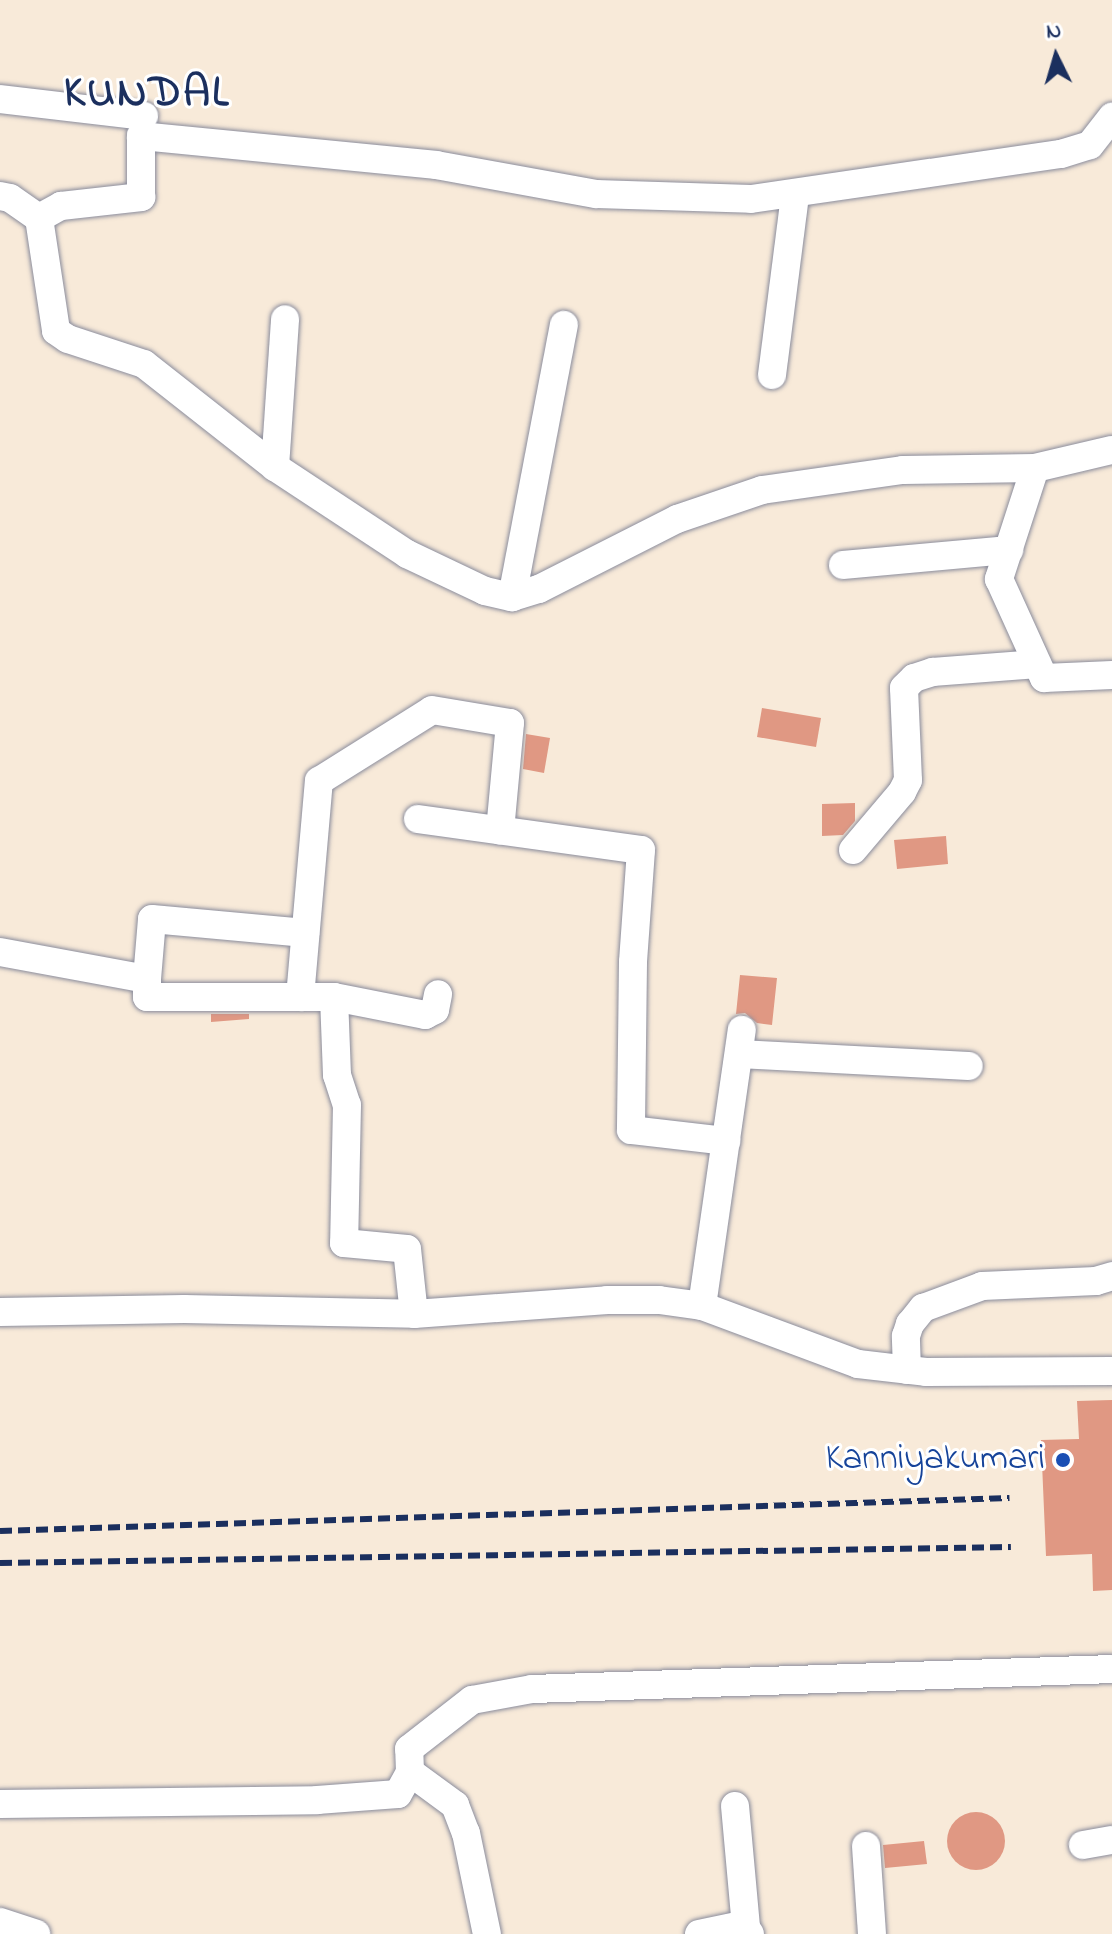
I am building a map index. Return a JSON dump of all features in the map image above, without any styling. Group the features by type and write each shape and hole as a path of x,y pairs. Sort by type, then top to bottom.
{"street":[{"path":"0,99 144,116"},
{"path":"39,218 61,206 141,197 141,136 436,165 596,194 751,199 1061,154 1090,145 1112,117"},
{"path":"772,375 795,195"},
{"path":"0,196 10,198 39,218 56,331 68,339 144,364 275,467 407,554 485,591 512,597 539,589 677,519 762,490 903,470 1035,468 1112,450"},
{"path":"275,467 285,319"},
{"path":"512,597 564,325"},
{"path":"1035,468 999,579 1044,678 1112,675"},
{"path":"843,565 1009,550"},
{"path":"853,850 902,792 908,780 904,688 914,678 933,672 1037,664"},
{"path":"300,997 319,781 432,710 510,723 500,831"},
{"path":"418,819 641,850 633,962 631,1130 726,1141"},
{"path":"305,933 152,919 147,997 334,997 425,1015 435,1010 438,994"},
{"path":"0,952 147,979"},
{"path":"334,997 337,1075 347,1105 344,1243 407,1249 414,1314"},
{"path":"702,1306 740,1042 969,1066"},
{"path":"907,1370 906,1336 910,1324 923,1308 982,1286 1096,1281 1112,1276"},
{"path":"0,1312 184,1309 414,1314 607,1300 659,1300 702,1306 858,1364 907,1370 1112,1371"},
{"path":"0,1804 317,1800 398,1794 410,1772 409,1749 472,1700 532,1689 1112,1669"},
{"path":"410,1772 455,1805 466,1833 487,1934"},
{"path":"735,1806 748,1931"},
{"path":"1083,1845 1112,1840"},
{"path":"866,1846 872,1934"},
{"path":"0,1922 36,1934"},
{"path":"699,1934 737,1926 748,1931"}],"building":[{"path":"762,708 821,718 816,747 757,737"},
{"path":"526,734 550,738 544,773 523,769"},
{"path":"855,803 855,821 843,835 822,836 822,804"},
{"path":"946,836 948,864 897,869 894,840"},
{"path":"740,975 777,978 772,1025 757,1023 745,1013 736,1014"},
{"path":"211,1014 249,1014 249,1019 211,1022"},
{"path":"1112,1400 1112,1590 1093,1591 1092,1554 1046,1556 1041,1440 1079,1439 1077,1401"},
{"path":"976,1812 997,1820 1005,1841 997,1862 976,1870 955,1862 947,1841 955,1820"},
{"path":"924,1841 927,1864 885,1868 883,1845"}],"railway":[{"path":"0,1531 1009,1498"},
{"path":"0,1563 1011,1547"}],"place":[{"name":"Kanniyakumari","path":"1063,1460"}],"district":[{"name":"KUNDAL","path":"147,94"}]}
